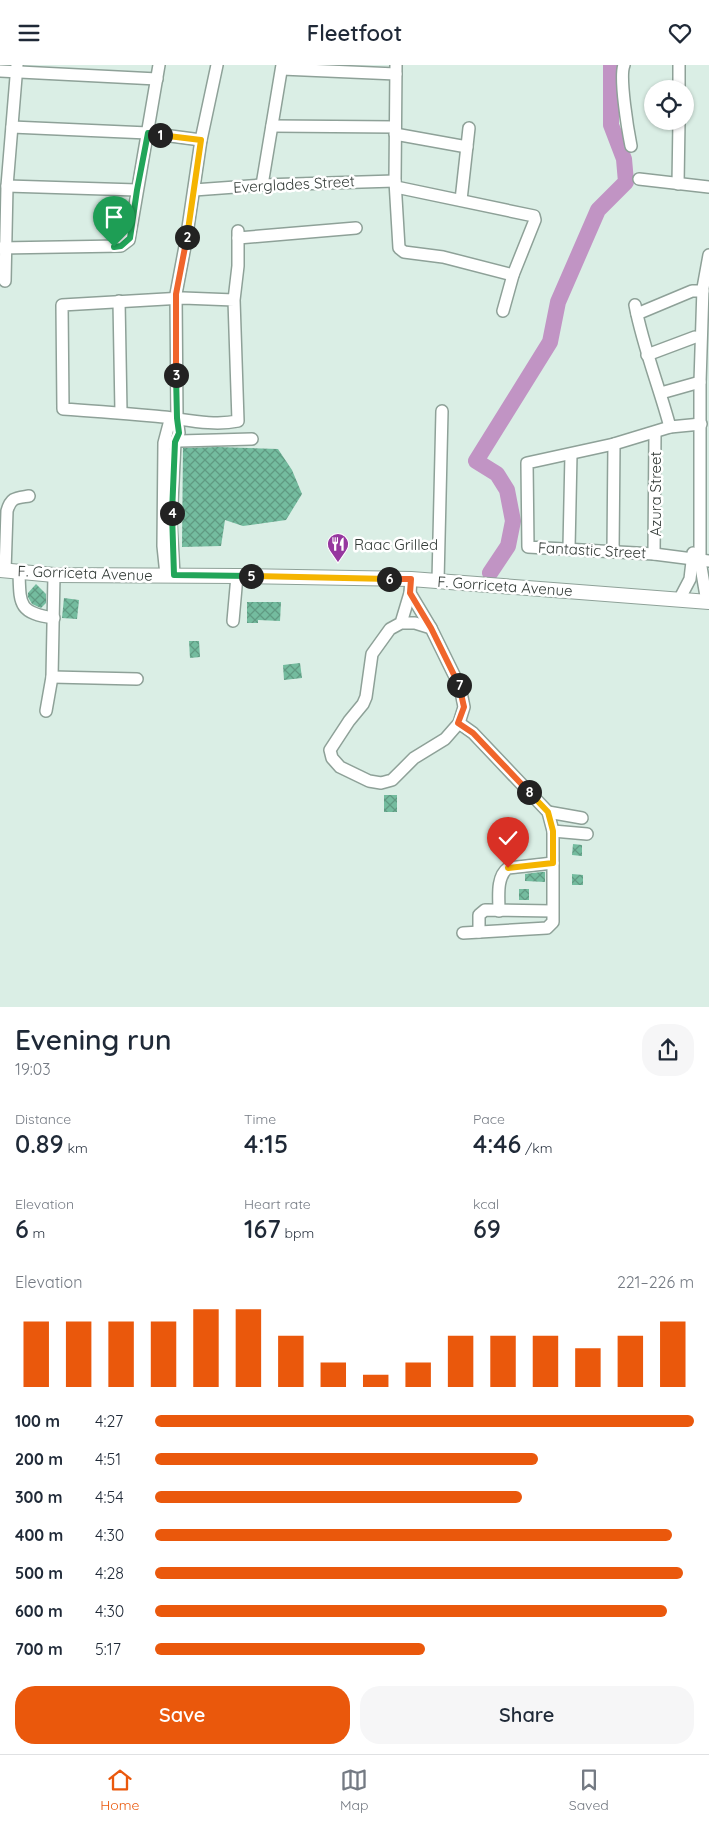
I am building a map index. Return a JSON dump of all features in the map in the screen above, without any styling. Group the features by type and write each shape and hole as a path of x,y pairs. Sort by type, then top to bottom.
{"main road":[{"name":"F. Gorriceta Avenue","path":"2,571 54,575 237,576 411,586 438,581 708,602"}],"street":[{"path":"3,248 121,246 130,238 159,65"},
{"path":"177,418 177,298 180,269 201,140 217,65"},
{"path":"624,65 622,73 631,146"},
{"path":"679,65 679,80"},
{"path":"262,185 282,67 396,69 395,184 400,250 407,253 444,257 513,275 503,311"},
{"path":"0,71 17,68 157,79"},
{"path":"5,281 3,248 7,185 4,154 12,127 17,68"},
{"path":"272,125 395,130 467,147"},
{"path":"12,127 148,133 201,140"},
{"path":"461,200 468,127"},
{"path":"678,130 678,184"},
{"path":"639,179 709,187"},
{"name":"Everglades Street","path":"194,190 262,185 395,184 534,216 535,220 513,275"},
{"path":"7,185 137,190"},
{"path":"234,300 177,298 62,305 63,409 177,418 186,421 238,421 234,300 238,266 238,234 356,228"},
{"path":"679,599 700,561 705,515 705,475 698,424 705,405 698,383 695,337 696,310 707,275 709,255"},
{"path":"670,427 661,393 647,355 636,310 692,291 702,290"},
{"path":"702,290 698,383 700,561 708,602"},
{"path":"119,301 120,413"},
{"path":"647,355 695,337"},
{"path":"661,393 698,383"},
{"path":"438,581 442,411"},
{"path":"168,530 178,528 179,519 173,442 169,424 177,418"},
{"path":"569,548 571,454 614,445 670,427 698,424"},
{"name":"Azura Street","path":"654,554 655,433"},
{"path":"173,442 252,439"},
{"path":"170,575 168,530 173,442"},
{"path":"613,551 614,445"},
{"name":"Fantastic Street","path":"571,454 527,463 528,547 654,554 700,561"},
{"path":"2,571 7,511 14,499 29,496"},
{"path":"19,572 22,605 35,615 54,618"},
{"path":"46,711 52,677 54,575"},
{"path":"233,621 237,576"},
{"path":"400,623 411,586"},
{"path":"411,586 460,687 464,707 458,723 445,739 414,758 392,780 381,783 369,781 340,767 332,758 330,750 363,704 366,697 372,654 390,629 400,623 415,623 431,628"},
{"path":"52,677 138,679"},
{"path":"458,723 473,733 548,812 553,831 553,922 547,928 464,933"},
{"path":"548,812 582,818"},
{"path":"553,831 587,834"},
{"path":"499,911 500,882 505,870 508,868 553,863"},
{"path":"479,932 479,915 485,910 552,911"}],"building":[{"path":"183,448 278,449 292,470 302,494 286,520 243,526 225,520 221,546 182,547"},
{"path":"36,584 46,594 46,603 41,608 32,604 28,597 28,593"},
{"path":"64,598 79,600 77,619 62,618"},
{"path":"247,602 281,602 280,621 258,620 258,623 247,623"},
{"path":"189,641 199,641 200,657 190,658"},
{"path":"300,663 302,678 284,680 283,665"},
{"path":"384,795 397,795 397,812 384,812"},
{"path":"573,844 582,845 582,856 572,855"},
{"path":"545,872 545,882 525,881 525,874"},
{"path":"572,874 583,875 583,885 572,885"},
{"path":"519,889 529,889 529,900 519,900"}],"waterway":[{"path":"490,573 508,546 513,521 507,490 497,474 476,461 550,342 558,302 598,210 626,182 624,159 611,125 611,65"}],"place":[{"name":"Raac Grilled","path":"338,563"}],"route":[{"path":"114,247 121,246 130,238 148,133 201,140 176,294 177,418 179,433 175,442 174,453 172,523 174,575 411,579 410,593 431,628 460,687 464,707 458,723 473,733 548,812 553,831 553,863 508,868"}]}
